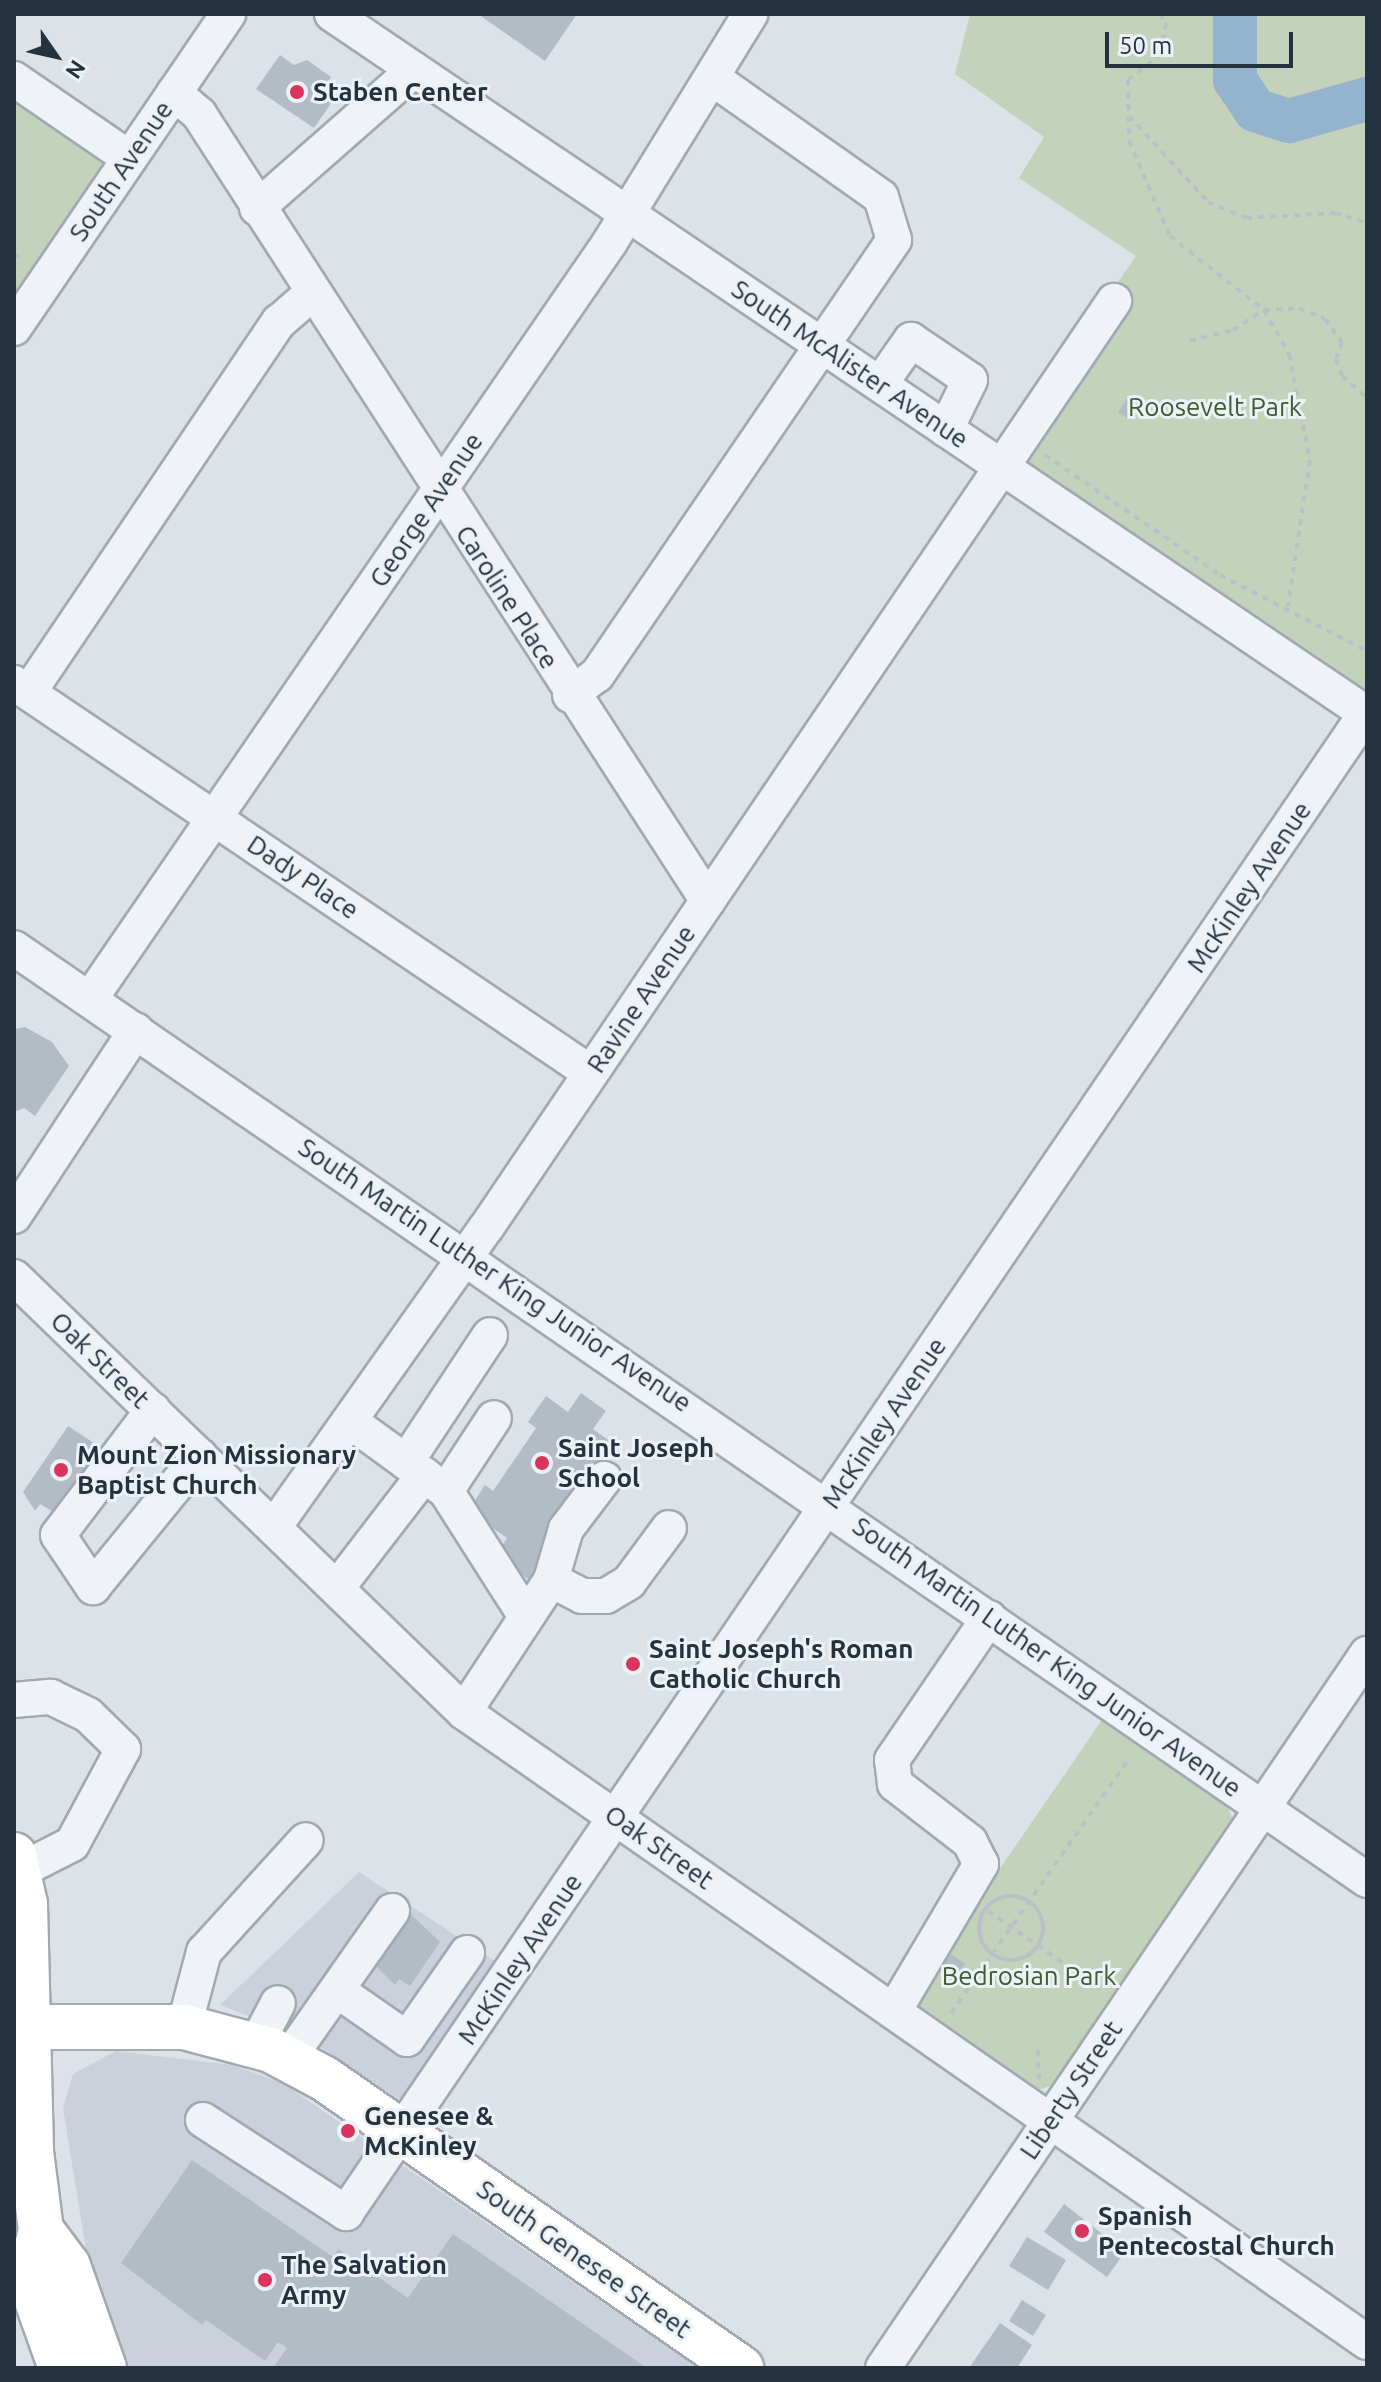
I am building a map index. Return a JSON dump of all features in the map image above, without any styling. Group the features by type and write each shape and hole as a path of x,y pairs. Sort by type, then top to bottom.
{"main road":[{"path":"16,1863 21,2027 41,2230 29,2278 61,2368"},
{"name":"South Genesee Street","path":"21,2027 184,2027 272,2052 401,2132 741,2368"},
{"path":"41,2230 68,2266 104,2368"}],"street":[{"name":"South Avenue","path":"14,328 228,14"},
{"name":"South McAlister Avenue","path":"332,14 1367,714"},
{"name":"George Avenue","path":"90,999 628,214 715,80 741,17"},
{"path":"257,208 414,70"},
{"path":"14,79 129,158"},
{"path":"570,695 597,675 891,246 894,220 869,186 715,80"},
{"name":"Caroline Place","path":"174,93 199,114 311,294 570,695 708,901"},
{"path":"21,688 279,322 311,294"},
{"name":"Ravine Avenue","path":"274,1527 467,1254 1114,301"},
{"path":"880,384 911,340 935,356 971,388 946,429"},
{"name":"Dady Place","path":"21,688 591,1073"},
{"name":"McKinley Avenue","path":"203,2120 346,2213 1367,714"},
{"name":"South Martin Luther King Junior Avenue","path":"14,948 467,1254 1367,1880"},
{"path":"14,1216 136,1030"},
{"name":"Oak Street","path":"14,1277 464,1712 1367,2342"},
{"path":"425,1476 490,1335"},
{"path":"153,1410 58,1535 93,1587 200,1456"},
{"path":"337,1588 425,1476 494,1418"},
{"path":"351,1422 425,1476 525,1615"},
{"path":"464,1712 525,1615 551,1580 566,1529 604,1479"},
{"path":"551,1580 582,1596 606,1596 629,1582 669,1528"},
{"path":"894,2011 981,1864 970,1842 895,1784 892,1760 989,1618"},
{"name":"Liberty Street","path":"883,2368 1367,1654"},
{"path":"14,1700 51,1697 88,1715 123,1749 72,1844 16,1863"},
{"path":"184,2027 204,1952 306,1840"},
{"path":"272,2052 338,1991 392,1911"},
{"path":"407,2039 467,1953"},
{"path":"446,1984 485,2010"},
{"path":"338,1991 407,2039 439,2077"},
{"path":"272,2052 278,2003"}],"path":[{"path":"1160,14 1166,23 1161,54 1128,80 1129,116 1136,164 1170,236 1264,310 1289,354 1310,460 1288,606"},
{"path":"1129,116 1208,202 1246,218 1335,213 1367,223"},
{"path":"14,254 22,260"},
{"path":"1190,341 1233,330 1264,310 1299,308 1325,319 1342,342 1336,359 1342,376 1367,398"},
{"path":"1036,449 1220,575 1288,606 1367,651"},
{"path":"951,2013 1130,1757"},
{"path":"1011,1895 1030,1901 1043,1919 1038,1946 1015,1960 994,1955 981,1939 985,1909 1011,1895"},
{"path":"985,1909 1101,1989"},
{"path":"1038,2050 1041,2076"}],"shaded area":[{"path":"359,1872 498,1963 403,2102 312,2041 220,2005"},
{"path":"116,2051 233,2065 284,2084 698,2368 125,2368 93,2293 63,2108 73,2074"}],"green space":[{"name":"Roosevelt Park","path":"970,14 1367,14 1367,692 1004,447 1136,256 1019,178 1044,137 955,74"},
{"path":"14,92 109,158 14,298"},
{"name":"Bedrosian Park","path":"1102,1720 1226,1803 1234,1823 1061,2081 1035,2092 907,2004"}],"building":[{"path":"478,14 577,14 545,61"},
{"name":"Staben Center","path":"280,55 294,65 307,60 331,77 325,86 337,95 314,128 256,89"},
{"path":"1128,397 1141,405 1130,420 1118,412"},
{"path":"25,1027 52,1042 69,1066 35,1116 24,1108 14,1112 14,1029"},
{"path":"581,1393 606,1411 593,1429 614,1444 598,1469 590,1464 547,1528 554,1533 531,1581 495,1556 507,1538 468,1511 485,1485 493,1491 536,1428 528,1422 546,1396 568,1412"},
{"name":"Mount Zion Missionary Baptist Church","path":"68,1426 100,1447 55,1513 40,1504 35,1511 23,1492"},
{"path":"403,1907 440,1942 410,1986 399,1979 395,1985 369,1959"},
{"path":"951,1954 965,1964 954,1979 940,1970"},
{"name":"The Salvation Army","path":"192,2160 333,2257 338,2249 408,2298 453,2234 647,2368 273,2368 287,2348 278,2342 265,2361 206,2320 202,2325 121,2263"},
{"path":"1064,2204 1125,2252 1107,2277 1044,2232"},
{"path":"1027,2237 1066,2260 1048,2290 1009,2266"},
{"path":"1022,2300 1046,2315 1033,2336 1009,2321"},
{"path":"1000,2323 1032,2345 1017,2368 969,2368"}],"waterway":[{"path":"1235,14 1235,80 1255,110 1289,121 1367,99"}],"place":[{"name":"Staben Center","path":"297,92"},
{"name":"Saint Joseph School","path":"542,1463"},
{"name":"Mount Zion Missionary Baptist Church","path":"61,1470"},
{"name":"Saint Joseph's Roman Catholic Church","path":"633,1664"},
{"name":"Genesee & McKinley","path":"348,2131"},
{"name":"Spanish Pentecostal Church","path":"1082,2231"},
{"name":"The Salvation Army","path":"265,2280"}]}
